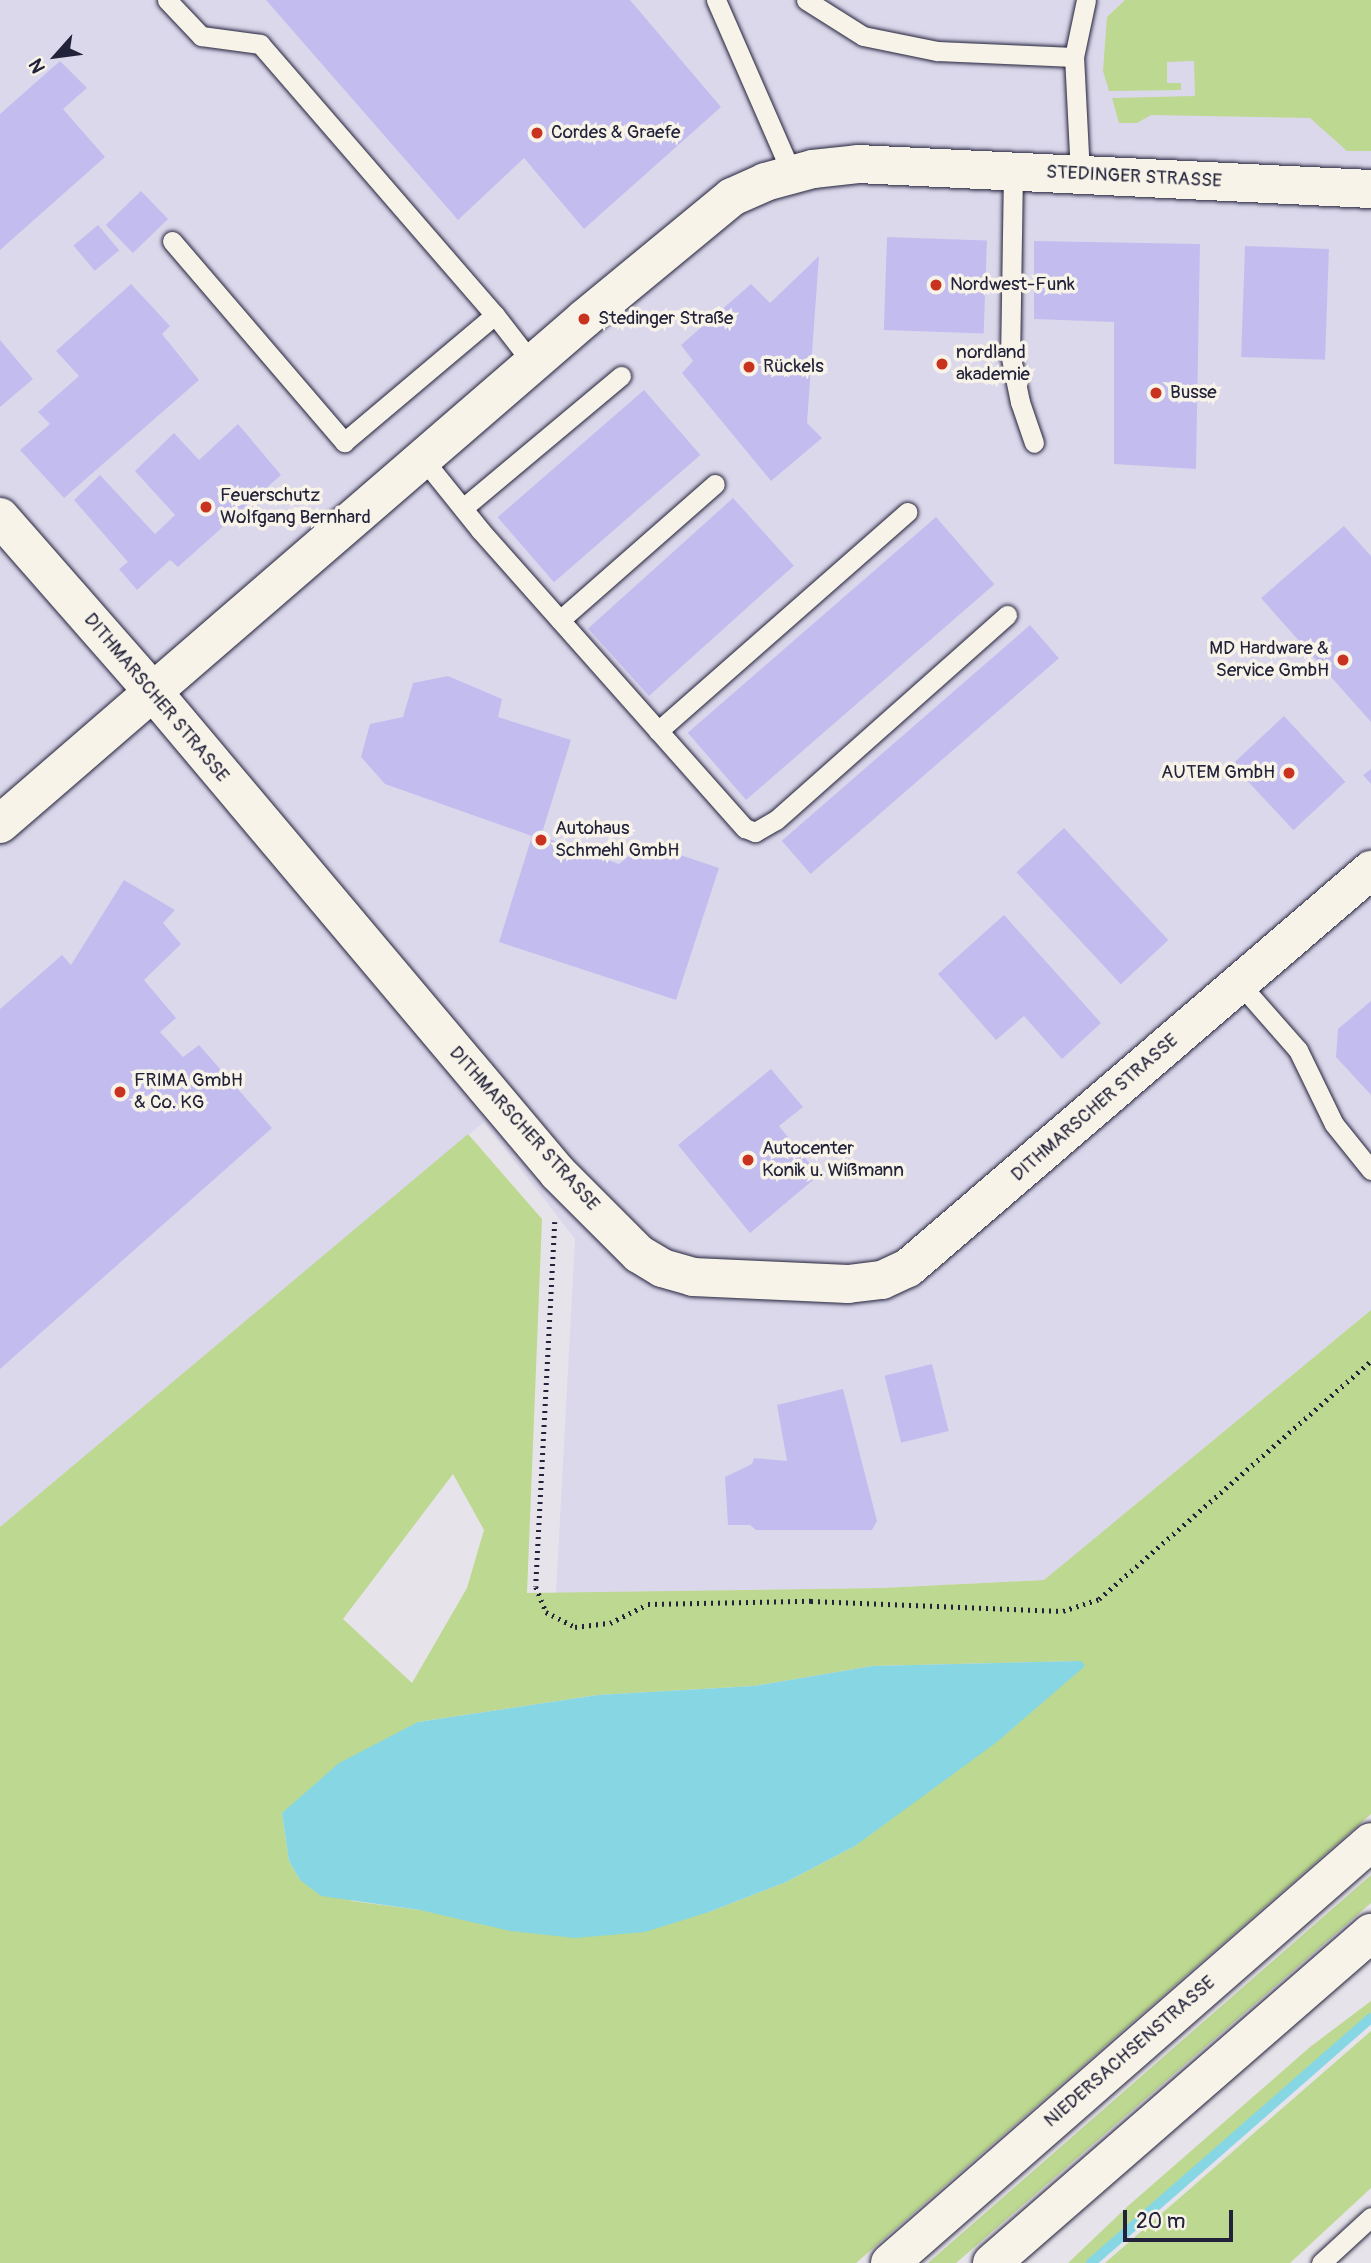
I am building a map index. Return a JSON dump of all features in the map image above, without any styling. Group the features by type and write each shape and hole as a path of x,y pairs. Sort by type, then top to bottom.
{"street":[{"name":"STEDINGER STRASSE","path":"0,824 533,364 732,197 765,182 792,174 858,164 1371,189"},
{"name":"DITHMARSCHER STRASSE","path":"0,517 153,692 558,1173 639,1254 662,1268 693,1277 848,1284 881,1280 908,1268 1371,870"},
{"name":"NIEDERSACHSENSTRASSE","path":"890,2263 1371,1842"},
{"path":"992,2263 1371,1933"}],"lane":[{"path":"167,0 201,36 260,44 495,315 533,364"},
{"path":"716,0 792,174"},
{"path":"806,0 863,36 937,51 1074,57"},
{"path":"1080,174 1074,57 1086,0"},
{"path":"1013,171 1010,354 1020,402 1034,443"},
{"path":"172,241 344,442 495,315"},
{"path":"463,508 621,376"},
{"path":"423,459 744,828 755,832 776,820 1007,615"},
{"path":"561,620 715,484"},
{"path":"658,731 907,512"},
{"path":"1240,984 1298,1050 1334,1124 1371,1170"},
{"path":"1321,2263 1371,2217"}],"path":[{"path":"558,1173 536,1587 546,1612 575,1628 610,1623 649,1604 811,1601 1063,1611 1099,1599 1371,1361"}],"shaded area":[{"path":"0,0 1371,0 1371,1310 1044,1580 882,1588 556,1593 575,1239 484,1122 0,1527"}],"green space":[{"path":"1125,0 1371,0 1371,151 1347,151 1310,118 1151,115 1137,123 1119,123 1112,98 1195,96 1194,61 1167,62 1167,83 1181,83 1181,90 1109,91 1103,71 1107,17"},
{"path":"468,1134 542,1219 527,1593 882,1588 1044,1580 1371,1310 1371,1814 856,2263 0,2263 0,1527","holes":["453,1474 484,1530 467,1588 412,1683 343,1619","1080,1661 855,1846 786,1882 709,1912 420,1910 352,1901 300,1880 289,1861 282,1813 418,1722 598,1695 754,1686 872,1666"]},
{"path":"1371,1875 1371,1903 956,2263 928,2263"},
{"path":"1371,2001 1371,2015 1087,2263 1068,2263 1128,2206 1310,2047"},
{"path":"1371,2031 1371,2188 1290,2263 1105,2263"}],"water":[{"path":"1081,1661 1085,1666 997,1742 855,1846 786,1882 709,1912 645,1932 575,1938 510,1931 420,1910 321,1896 300,1880 289,1861 282,1813 339,1763 418,1722 598,1695 754,1686 872,1666"}],"building":[{"name":"Cordes & Graefe","path":"266,0 630,0 721,107 584,229 524,158 458,220"},
{"path":"60,61 87,88 63,109 105,157 0,250 0,114"},
{"path":"141,191 168,219 133,253 106,225"},
{"path":"98,225 119,250 95,271 73,246"},
{"name":"Nordwest-Funk","path":"887,237 987,240 984,333 884,330"},
{"name":"Busse","path":"1034,241 1200,244 1196,469 1114,464 1114,322 1034,319"},
{"path":"1245,246 1329,249 1325,360 1241,357"},
{"name":"Rückels","path":"819,256 807,423 822,438 771,481 682,373 693,361 681,345 751,284 770,303"},
{"path":"131,284 170,326 162,334 199,380 64,498 20,450 50,424 38,412 79,376 56,351"},
{"path":"0,340 33,379 0,407"},
{"path":"644,390 700,455 554,582 498,517"},
{"name":"Feuerschutz Wolfgang Bernhard","path":"238,424 281,475 178,567 170,560 137,590 119,569 128,562 74,500 100,475 155,534 175,515 135,471 174,433 199,460"},
{"path":"733,498 794,566 649,696 588,628"},
{"path":"936,517 994,584 746,800 688,733"},
{"name":"MD Hardware & Service GmbH","path":"1344,526 1371,556 1371,722 1261,598"},
{"path":"1030,625 1059,658 811,874 782,841"},
{"name":"Autohaus Schmehl GmbH","path":"448,676 502,699 498,717 571,740 541,836 619,864 645,843 719,868 676,1000 499,942 532,836 385,784 361,757 370,724 403,717 413,683"},
{"name":"AUTEM GmbH","path":"1284,716 1345,782 1293,830 1232,764"},
{"path":"1371,769 1371,784 1363,775"},
{"path":"1064,828 1168,940 1121,984 1016,872"},
{"name":"FRIMA GmbH & Co. KG","path":"124,880 175,910 163,923 181,944 144,980 176,1018 160,1032 183,1057 199,1045 272,1128 0,1369 0,1009 62,955 71,965"},
{"path":"1004,915 1101,1023 1062,1059 1024,1016 996,1040 938,974"},
{"path":"1371,1001 1371,1095 1336,1057 1338,1029"},
{"name":"Autocenter Konik u. Wißmann","path":"771,1069 803,1107 779,1126 819,1175 750,1233 678,1145"},
{"path":"932,1364 949,1431 901,1443 884,1376"},
{"path":"843,1389 877,1521 872,1530 756,1530 750,1525 728,1525 725,1477 752,1464 754,1458 787,1461 777,1405"}],"waterway":[{"path":"1091,2263 1371,2018"}],"place":[{"name":"Cordes & Graefe","path":"537,133"},
{"name":"Nordwest-Funk","path":"936,285"},
{"name":"Stedinger Straße","path":"584,319"},
{"name":"nordland akademie","path":"942,364"},
{"name":"Rückels","path":"749,367"},
{"name":"Busse","path":"1156,393"},
{"name":"Feuerschutz Wolfgang Bernhard","path":"206,507"},
{"name":"MD Hardware & Service GmbH","path":"1343,660"},
{"name":"AUTEM GmbH","path":"1289,773"},
{"name":"Autohaus Schmehl GmbH","path":"541,840"},
{"name":"FRIMA GmbH & Co. KG","path":"120,1092"},
{"name":"Autocenter Konik u. Wißmann","path":"748,1160"}]}
